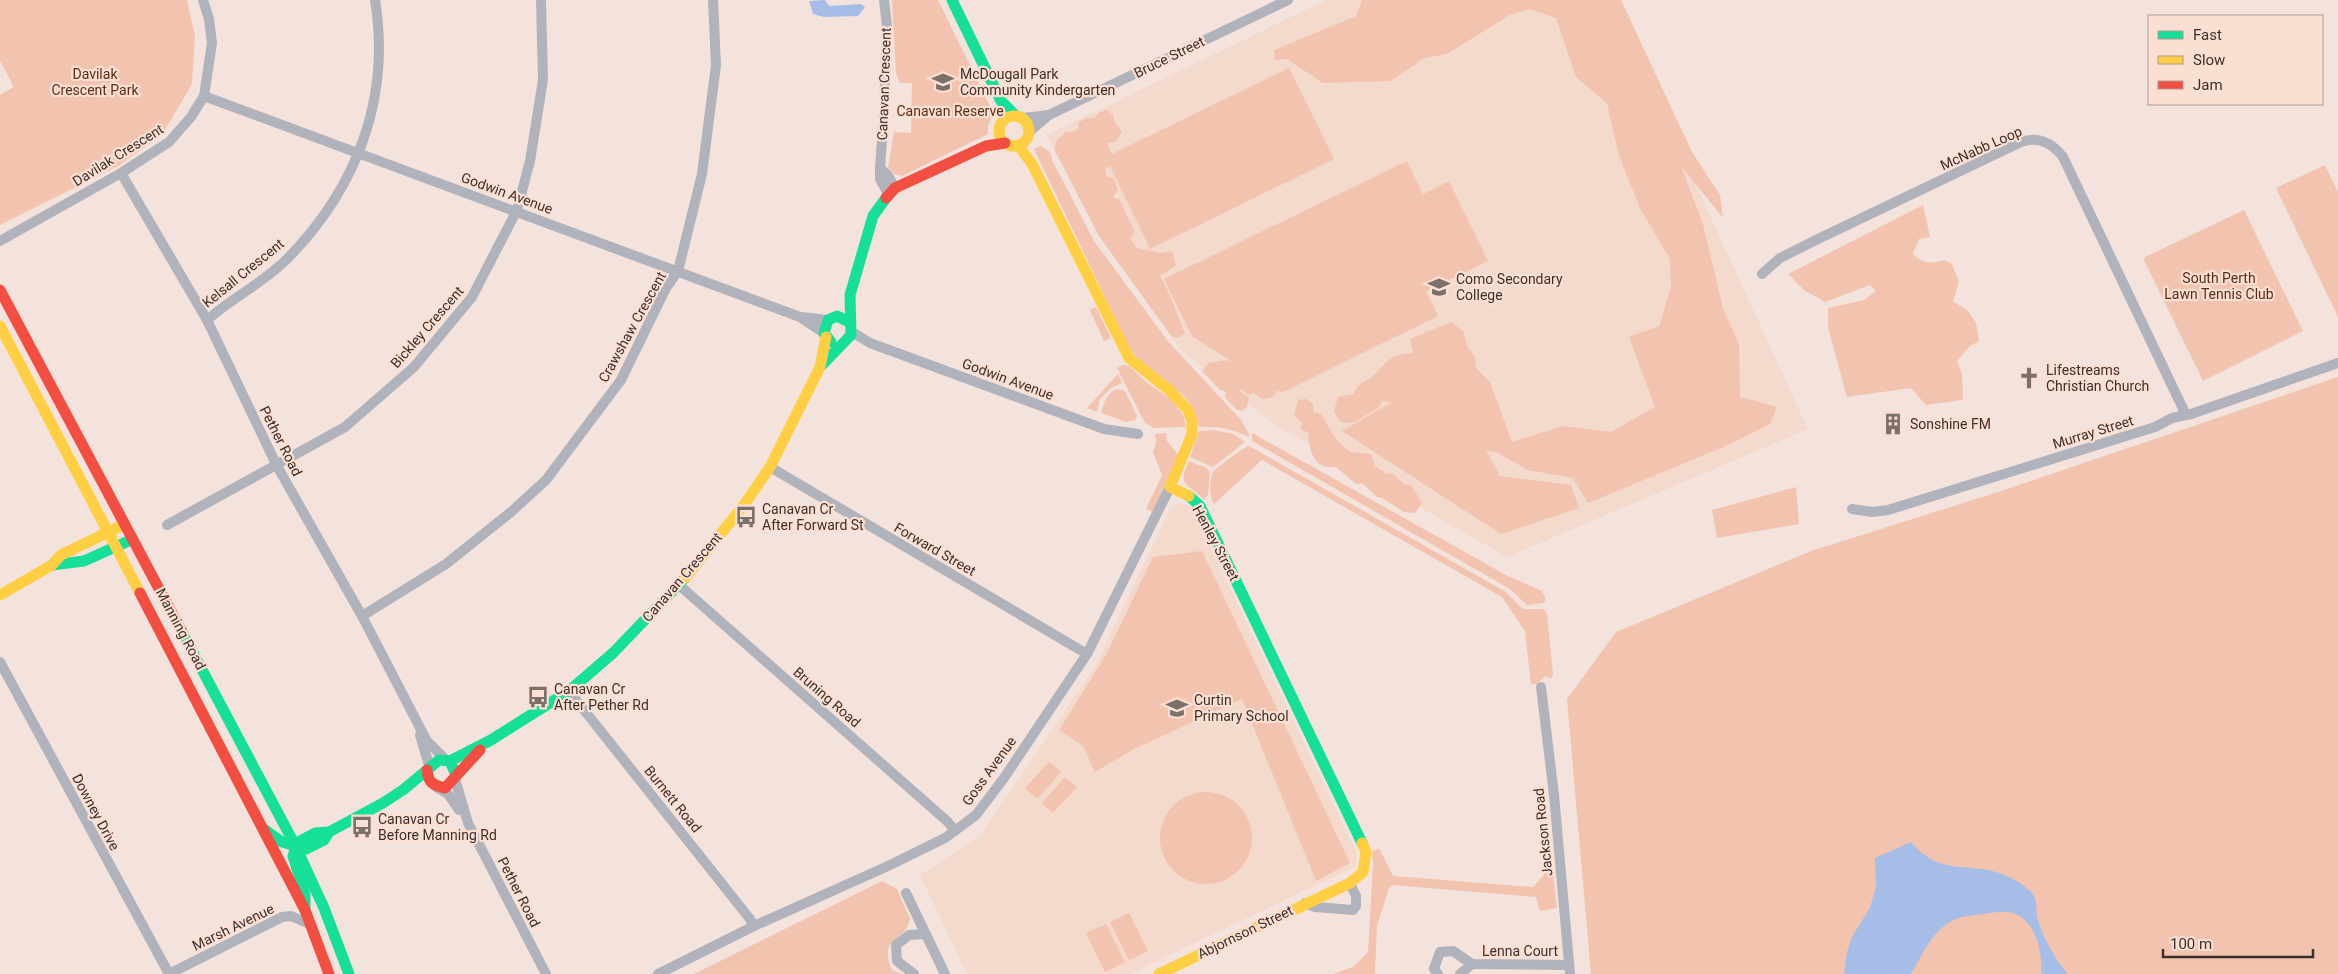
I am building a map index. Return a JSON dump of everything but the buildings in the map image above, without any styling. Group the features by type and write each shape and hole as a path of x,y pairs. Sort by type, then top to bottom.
{"street":[{"name":"Davilak Crescent","path":"0,240 121,173 169,142 191,117 204,96 212,43 210,20 203,0"},
{"name":"Kelsall Crescent","path":"207,320 288,258 323,218 359,153 373,110 378,68 378,29 375,0"},
{"name":"Bickley Crescent","path":"167,525 345,427 414,367 472,297 517,210 530,161 543,80 542,0"},
{"name":"Crawshaw Crescent","path":"362,616 446,564 511,512 546,480 621,380 666,288 678,271 702,174 716,65 712,0"},
{"name":"Canavan Crescent","path":"393,798 438,759 447,760 491,740 569,691 613,653 679,585 744,505 770,467 820,366 847,335 850,295 873,216 892,191 880,179 886,26 884,0"},
{"path":"952,0 1001,101 1027,122 1025,139 1032,164 1129,358 1148,377 1178,397 1190,413 1192,434 1170,487"},
{"name":"Bruce Street","path":"1025,139 1049,115 1288,0"},
{"name":"Godwin Avenue","path":"204,96 501,206 517,210 800,317 825,335"},
{"path":"1001,101 1002,133"},
{"name":"Bruce Street","path":"1020,117 1049,115"},
{"path":"892,191 986,146 1002,133 1006,118 1020,117"},
{"path":"1002,133 1025,139"},
{"name":"McNabb Loop","path":"1762,274 1780,258 1820,238 2021,142 2040,140 2055,148 2062,157 2186,415"},
{"name":"Pether Road","path":"121,173 207,320 277,466 362,616 427,741 447,760"},
{"name":"Manning Road","path":"0,290 296,846 324,908 349,974"},
{"name":"Canavan Crescent","path":"820,366 825,335 832,318 850,295"},
{"name":"Godwin Avenue","path":"800,317 832,318"},
{"path":"825,335 832,343 847,335 832,318"},
{"name":"Manning Road","path":"0,326 265,830 305,910 328,974"},
{"name":"Godwin Avenue","path":"847,335 1104,429 1138,434"},
{"name":"Murray Street","path":"1852,509 1872,512 1888,510 2155,427 2172,418 2186,415 2338,363"},
{"name":"Forward Street","path":"770,467 1087,654"},
{"name":"Goss Avenue","path":"658,974 754,926 888,866 955,831 976,815 1087,654 1170,487"},
{"name":"Henley Street","path":"1170,487 1188,496 1200,506 1366,852 1363,872"},
{"path":"0,595 52,565 61,555 125,524"},
{"path":"52,565 68,566 133,539"},
{"name":"Bruning Road","path":"679,585 948,822 955,831"},
{"name":"Downey Drive","path":"0,662 169,974"},
{"name":"Jackson Road","path":"1541,687 1555,805 1569,969"},
{"name":"Burnett Road","path":"569,691 754,926"},
{"name":"Pether Road","path":"417,722 428,768"},
{"name":"Canavan Crescent","path":"296,846 301,840 318,831 329,832 393,798 434,786 445,788 491,740"},
{"path":"447,760 456,777"},
{"path":"428,768 428,779 434,786"},
{"name":"Pether Road","path":"456,777 468,823"},
{"name":"Pether Road","path":"434,786 448,794 468,823 546,974"},
{"path":"265,830 282,842 296,846 292,861 305,895 305,910"},
{"name":"Abjornson Street","path":"1159,974 1304,903 1350,883 1363,872"},
{"name":"Abjornson Street","path":"1304,903 1340,910 1353,910 1357,901 1350,883"},
{"path":"906,893 945,974"},
{"name":"Marsh Avenue","path":"169,974 261,926 291,916 310,924"},
{"path":"914,974 897,961 896,945 908,935 926,934"},
{"name":"Lenna Court","path":"1438,974 1434,969 1440,952 1453,951 1472,964 1569,969"},
{"name":"Lenna Court","path":"1460,974 1472,964"}],"shaded area":[{"name":"Como Secondary College","path":"1326,0 1611,0 1808,429 1507,557 1275,425 1182,351 1099,236 1047,135"},
{"name":"Curtin Primary School","path":"1180,503 1188,505 1197,519 1357,854 1356,866 1129,974 967,974 920,875 980,836 1095,667 1171,507"}],"green space":[{"name":"Davilak Crescent Park","path":"0,0 187,0 195,36 192,84 162,135 118,166 0,225 0,95 14,87 0,61"},
{"name":"Canavan Reserve","path":"892,0 938,0 994,114 988,125 988,134 902,176 894,174 888,167 894,132 911,133 912,83 900,83 896,73"},
{"path":"1362,0 1621,0 1692,152 1720,195 1723,218 1681,166 1703,224 1723,309 1739,344 1740,397 1777,407 1770,424 1721,448 1588,503 1573,478 1528,470 1498,453 1486,450 1500,476 1571,485 1579,508 1501,534 1342,431 1392,402 1382,401 1378,408 1353,423 1340,422 1334,411 1338,397 1353,394 1359,385 1373,376 1392,358 1413,353 1410,339 1451,322 1464,332 1467,346 1475,357 1476,368 1490,382 1512,442 1563,426 1611,432 1655,407 1629,337 1659,326 1671,287 1670,259 1641,210 1625,171 1618,152 1607,103 1576,77 1556,18 1530,9 1510,15 1447,54 1424,58 1391,81 1323,83 1287,59 1275,60 1274,50 1356,16"},
{"path":"1289,68 1334,159 1150,249 1110,166 1105,169 1106,176 1114,179 1118,190 1113,196 1115,199 1119,199 1135,232 1130,238 1136,248 1162,253 1172,251 1176,265 1160,276 1185,334 1172,337 1099,236 1054,149 1057,140 1066,132 1078,129 1079,122 1087,118 1094,118 1100,112 1107,110 1114,116 1114,121 1122,131 1116,142 1107,143 1112,154"},
{"path":"1041,146 1050,152 1052,160 1094,241 1167,340 1241,420 1249,437 1225,429 1199,427 1190,403 1183,395 1150,372 1137,359 1128,345 1034,149"},
{"path":"1407,161 1423,194 1449,181 1488,261 1426,291 1438,316 1281,393 1277,390 1273,397 1262,399 1254,393 1249,395 1241,389 1239,391 1249,398 1247,407 1241,411 1236,409 1225,397 1226,392 1220,390 1202,371 1208,363 1227,360 1234,363 1192,336 1164,279"},
{"name":"South Perth Lawn Tennis Club","path":"2325,165 2338,192 2338,317 2276,188"},
{"path":"1923,205 1930,237 1919,239 1913,254 1924,261 1935,262 1944,260 1952,264 1959,282 1953,301 1968,311 1976,323 1979,341 1970,346 1957,361 1962,374 1963,400 1926,405 1911,388 1847,397 1828,328 1828,308 1864,300 1876,291 1870,285 1825,302 1804,290 1788,274"},
{"name":"South Perth Lawn Tennis Club","path":"2244,210 2303,331 2203,381 2143,258"},
{"path":"1096,307 1111,338 1104,341 1090,310"},
{"path":"1123,365 1129,366 1146,382 1172,400 1183,415 1186,427 1154,428 1145,423 1117,368"},
{"path":"1118,374 1122,383 1111,388 1100,399 1097,412 1087,408"},
{"path":"2338,377 2338,974 1591,974 1567,699 1616,632 1811,551 1998,492"},
{"path":"1117,389 1125,391 1137,416 1135,420 1127,422 1101,413 1108,396"},
{"path":"1306,399 1313,404 1313,412 1321,414 1335,438 1350,452 1371,454 1375,466 1386,474 1392,473 1404,484 1411,485 1422,503 1415,513 1404,512 1382,498 1377,497 1362,483 1356,484 1336,467 1322,465 1314,458 1311,452 1308,432 1301,430 1302,423 1294,415 1298,400"},
{"path":"1214,430 1233,434 1245,442 1213,467 1190,457 1199,431"},
{"path":"1166,433 1167,441 1178,455 1153,512 1146,509 1162,475 1153,452 1156,443 1155,434"},
{"path":"1252,433 1506,575 1542,591 1546,600 1543,603 1527,605 1510,589 1252,441"},
{"path":"1249,446 1506,592 1523,609 1544,609 1547,614 1553,675 1551,679 1546,676 1536,684 1531,684 1525,631 1502,597 1262,460 1214,504 1210,488 1213,472"},
{"path":"1189,461 1206,468 1210,472 1208,495 1203,499 1184,480 1185,469"},
{"path":"1796,487 1799,524 1717,538 1712,510"},
{"path":"1202,551 1350,863 1316,881 1242,699 1132,750 1095,772 1083,746 1059,730 1106,655 1153,557"},
{"path":"1049,762 1061,772 1037,799 1025,788"},
{"path":"1065,777 1077,787 1053,813 1042,803"},
{"path":"1206,792 1223,796 1238,806 1248,821 1252,838 1248,855 1238,870 1223,880 1206,884 1189,880 1174,870 1164,855 1160,838 1164,821 1174,806 1189,796"},
{"path":"1379,848 1393,876 1533,887 1552,866 1557,908 1540,911 1536,897 1393,885 1389,888 1377,926 1375,974 1333,974 1353,967 1368,952 1372,852"},
{"path":"882,881 897,889 910,919 907,927 890,945 888,951 888,959 892,970 901,974 694,974"},
{"path":"1129,913 1148,951 1129,960 1110,922"},
{"path":"1106,924 1125,962 1105,972 1086,933"}],"water":[{"path":"825,0 829,6 861,4 865,7 858,16 824,17 813,14 809,1"},
{"path":"1911,842 1923,854 1935,861 1947,865 2000,873 2015,880 2029,890 2033,894 2036,903 2039,924 2058,962 2068,974 2041,974 2039,945 2031,927 2017,915 2001,912 1962,917 1944,926 1927,945 1911,974 1844,974 1847,952 1853,935 1870,908 1876,886 1875,858"}],"traffic: fast":[{"path":"952,0 1001,101 1016,116"},
{"path":"821,366 851,335 850,295 873,216 886,198"},
{"path":"831,342 824,333 828,320 837,316 849,322"},
{"path":"1189,496 1200,506 1362,843"},
{"path":"52,565 84,561 133,539"},
{"path":"450,761 491,740 569,691 613,653 685,578"},
{"path":"182,632 296,847 324,908 349,974"},
{"path":"305,910 305,894 293,856 298,842 315,833 329,832 383,803 403,790 439,760 450,761 456,775"},
{"path":"265,830 282,842 306,849 324,840 329,832"}],"traffic: slow":[{"path":"1014,116 1025,120 1029,131 1025,142 1014,146 1003,142 999,131 1003,120 1014,116"},
{"path":"1018,145 1032,164 1129,358 1170,391 1188,410 1192,421 1192,434 1170,487 1189,496"},
{"path":"0,326 140,593"},
{"path":"685,578 744,505 770,467 820,367 826,337"},
{"path":"0,595 52,565 61,555 125,524"},
{"path":"1159,974 1350,883 1363,872 1366,852 1362,843"}],"traffic: jam":[{"path":"886,198 895,188 986,146 1005,143"},
{"path":"0,290 182,632"},
{"path":"140,593 305,910 329,974"},
{"path":"427,770 432,783 445,788 480,750"}],"place":[{"name":"McDougall Park Community Kindergarten","path":"943,82"},
{"name":"Como Secondary College","path":"1439,287"},
{"name":"Lifestreams Christian Church","path":"2029,378"},
{"name":"Sonshine FM","path":"1893,424"},
{"name":"Canavan Cr After Forward St","path":"746,517"},
{"name":"Canavan Cr After Pether Rd","path":"538,697"},
{"name":"Curtin Primary School","path":"1177,708"},
{"name":"Canavan Cr Before Manning Rd","path":"362,827"}]}
